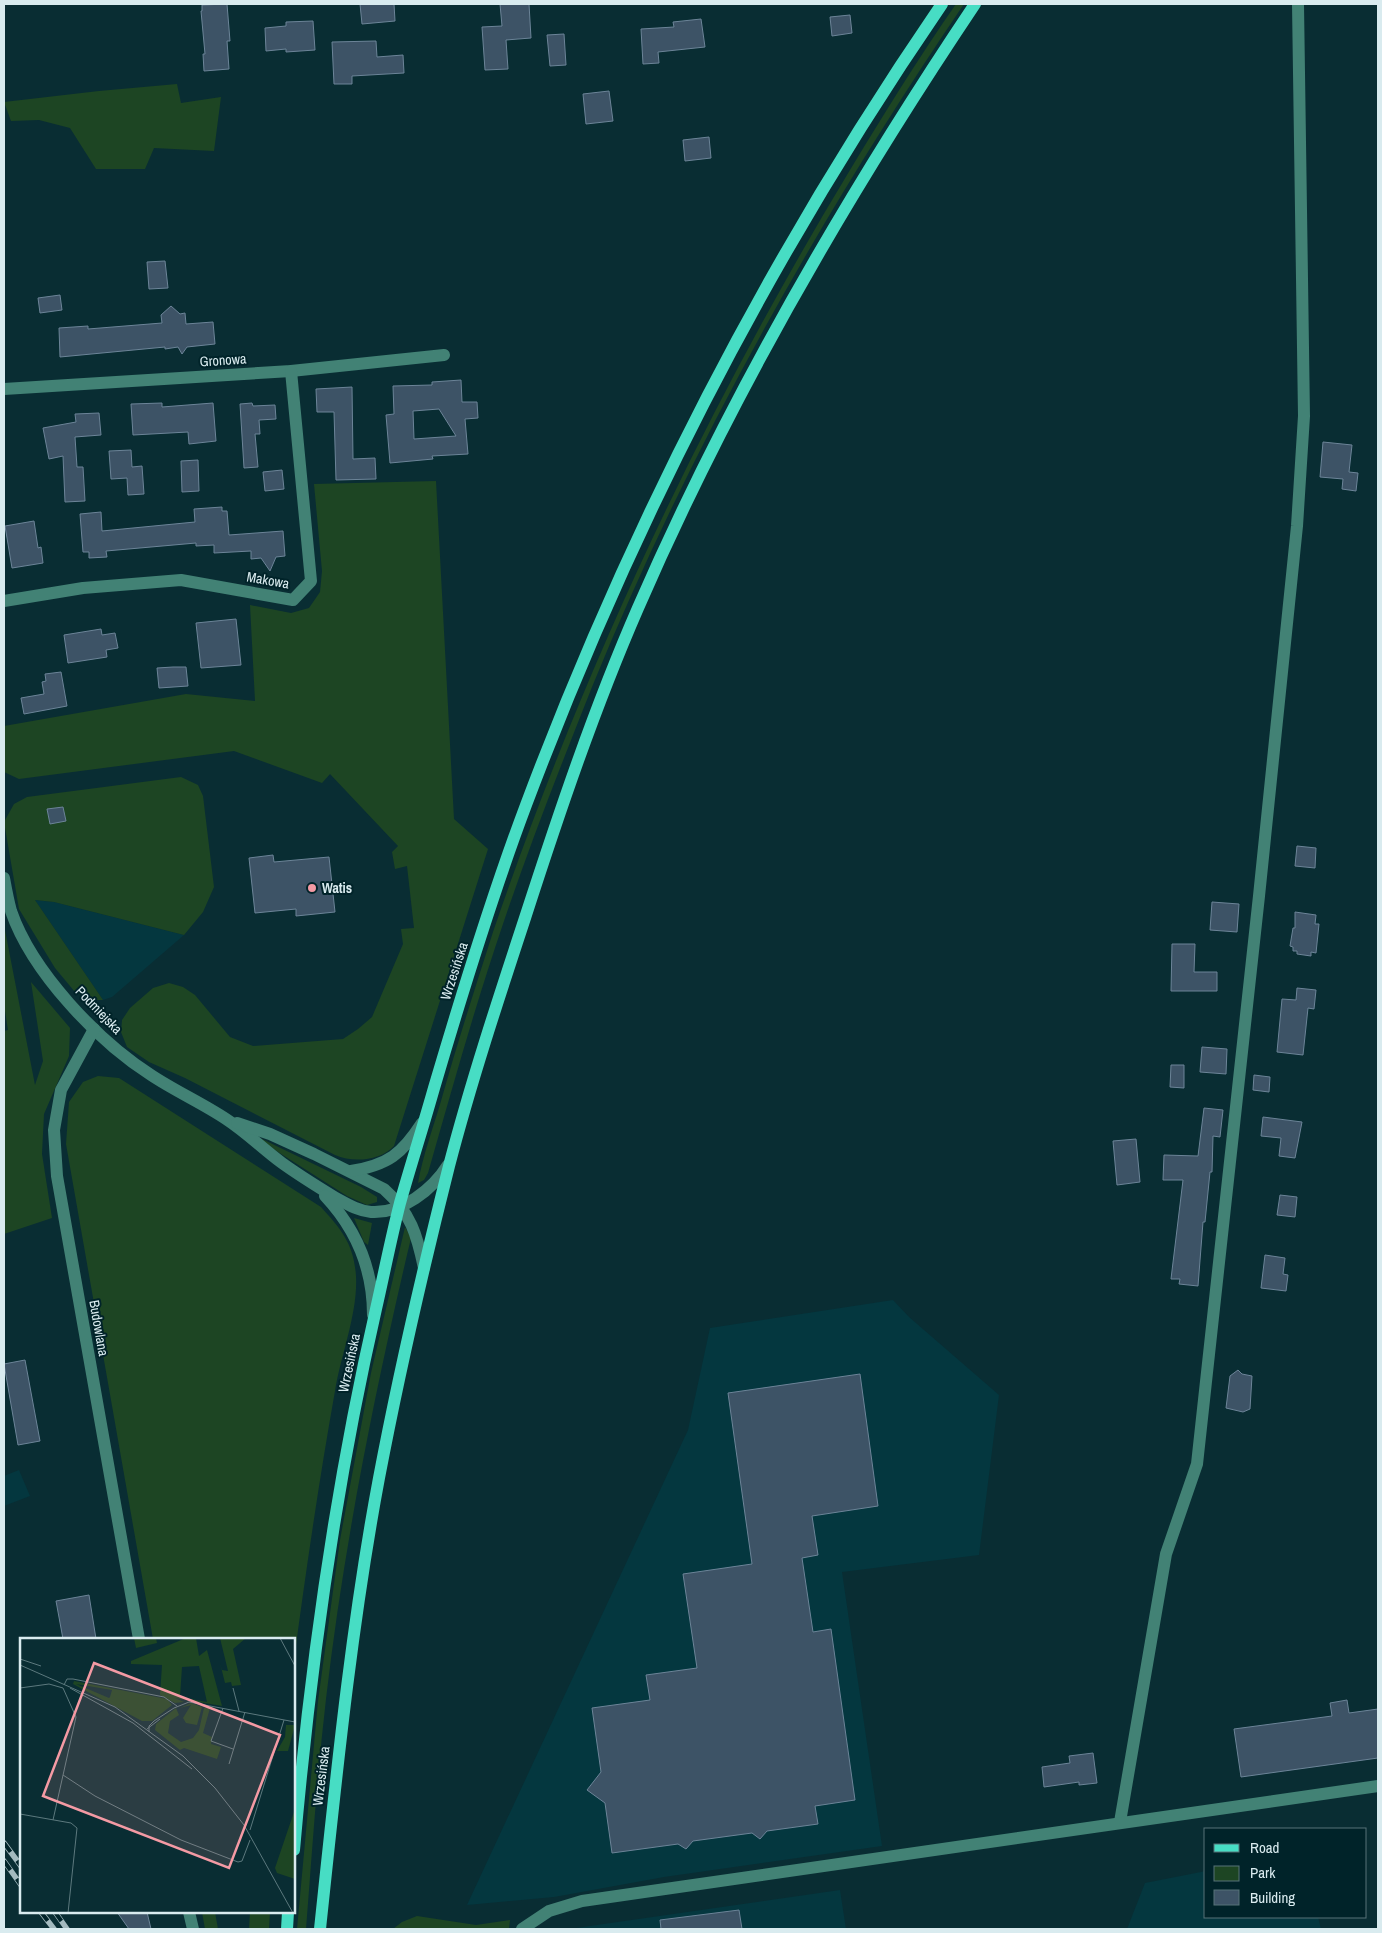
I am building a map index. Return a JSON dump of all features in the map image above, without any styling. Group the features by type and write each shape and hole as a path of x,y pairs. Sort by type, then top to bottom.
{"main road":[{"name":"Wrzesińska","path":"295,1840 307,1714 334,1522 373,1324 399,1206 494,896 526,804 599,626 666,482 739,339 800,228 873,110 942,4"},
{"name":"Wrzesińska","path":"320,1929 333,1796 363,1576 378,1481 400,1371 450,1163 494,1014 569,784 599,702 639,605 722,431 814,262 862,179 975,4"},
{"path":"287,1929 288,1913"}],"street":[{"path":"1120,1822 1166,1554 1197,1464 1258,906 1297,526 1304,416 1298,4"},
{"name":"Gronowa","path":"4,389 292,371 444,355"},
{"name":"Makowa","path":"4,601 83,588 181,580 294,600 311,581 292,371"},
{"name":"Podmiejska","path":"4,878 11,911 29,948 58,989 94,1029 123,1055 150,1074 226,1118 314,1185 361,1210 379,1212 399,1206 435,1184 450,1163"},
{"name":"Budowlana","path":"94,1029 61,1090 54,1139 60,1194 139,1638"},
{"name":"Podmiejska","path":"226,1118 270,1134 351,1171 384,1189 413,1225 418,1238 424,1270"},
{"path":"351,1171 379,1165 391,1159 402,1150 425,1118"},
{"path":"314,1185 342,1215 362,1252 370,1286 373,1324"},
{"path":"522,1929 549,1910 582,1901 1378,1786"},
{"path":"189,1913 193,1929"}],"shaded area":[{"path":"35,900 54,902 184,935 112,997 103,1000"},
{"path":"893,1300 909,1317 999,1395 979,1555 842,1572 882,1846 664,1877 554,1897 467,1905 688,1430 710,1328"},
{"path":"19,1470 30,1496 4,1506 4,1476"},
{"path":"1204,1871 1204,1918 1318,1918 1321,1929 1127,1929 1145,1883"},
{"path":"840,1890 846,1929 569,1929"}],"green space":[{"path":"956,4 964,4 858,167 760,336 671,509 630,598 592,687 524,864 483,986 428,1173 424,1180 418,1183 425,1152 473,995 528,833 566,736 650,544 695,450 794,265 887,110"},
{"path":"177,84 181,103 221,97 214,151 154,148 145,169 96,169 70,128 39,120 11,121 4,102 99,91"},
{"path":"436,481 454,819 488,849 394,1146 374,1158 358,1160 342,1158 185,1078 149,1062 127,1047 121,1032 122,1020 130,1008 153,988 169,983 183,987 195,995 230,1037 253,1046 343,1039 372,1017 403,944 401,929 414,928 407,866 395,869 392,852 398,846 330,774 322,783 234,751 19,779 4,772 4,726 186,694 255,701 250,605 291,613 309,608 320,592 322,571 314,484"},
{"path":"181,777 198,785 203,796 214,887 203,912 184,935 54,902 35,900 103,1000 90,1000 75,992 55,968 19,909 4,822 14,804 27,797"},
{"path":"4,925 35,1085 43,1061 31,982 70,1028 69,1056 44,1114 42,1154 52,1218 4,1234 4,1031 8,1030 4,1005"},
{"path":"98,1076 119,1078 321,1207 335,1223 349,1246 355,1265 356,1290 329,1425 295,1653 295,1638 153,1638 66,1144 69,1102 83,1082"},
{"path":"262,1139 361,1187 377,1197 377,1202 367,1205 347,1196 264,1143"},
{"path":"354,1218 372,1223 368,1245 364,1242"},
{"path":"405,1227 411,1238 373,1410 351,1525 333,1641 320,1757 306,1929 297,1929 318,1701 340,1540 371,1373"},
{"path":"202,1913 215,1913 218,1929 205,1929"},
{"path":"250,1913 270,1913 269,1929 249,1929"},
{"path":"417,1916 476,1925 510,1920 509,1929 393,1929 402,1922"}],"building":[{"path":"227,4 230,41 227,41 229,69 204,71 203,54 205,54 202,5"},
{"path":"360,4 394,4 395,21 362,24"},
{"path":"500,4 529,4 531,38 506,40 508,69 485,70 482,27 502,26"},
{"path":"850,15 852,33 832,36 830,17"},
{"path":"701,19 705,47 658,52 659,63 643,64 641,29 674,27 673,22"},
{"path":"313,21 315,50 286,52 286,49 266,51 265,28 286,26 286,22"},
{"path":"564,34 566,65 550,66 547,35"},
{"path":"376,41 377,57 403,55 404,73 352,76 352,84 334,84 332,42"},
{"path":"609,91 613,121 586,124 583,94"},
{"path":"709,137 711,158 685,161 683,140"},
{"path":"165,261 168,288 149,289 147,262"},
{"path":"60,295 62,310 40,313 38,298"},
{"path":"171,306 180,314 185,313 186,324 213,322 215,344 187,347 182,354 178,347 165,349 165,347 60,357 59,328 88,326 88,329 162,323 161,315"},
{"path":"461,380 462,402 477,402 478,418 465,419 468,454 432,456 433,459 390,463 386,415 394,414 393,386 432,385 432,382","holes":["439,409 456,436 414,439 413,411"]},
{"path":"352,387 353,459 375,458 376,479 336,480 334,412 317,412 316,389"},
{"path":"162,403 162,407 213,403 216,441 189,444 188,432 133,435 131,404"},
{"path":"252,403 253,406 275,405 276,419 259,420 260,434 255,434 258,467 244,468 240,404"},
{"path":"99,413 101,435 75,437 77,467 83,467 85,501 65,502 63,456 49,459 43,428 76,422 75,414"},
{"path":"1323,442 1352,445 1349,472 1358,473 1356,491 1342,489 1343,479 1320,477"},
{"path":"131,450 132,467 142,466 144,494 128,495 127,478 111,479 109,451"},
{"path":"198,460 199,491 182,492 181,461"},
{"path":"282,470 284,489 265,491 263,472"},
{"path":"222,507 222,511 227,511 229,535 283,531 285,556 276,557 270,571 261,558 251,559 251,551 214,553 214,545 196,546 196,543 106,551 107,557 89,558 89,552 83,552 80,514 101,512 102,531 195,522 194,509"},
{"path":"34,521 38,548 41,547 43,563 12,568 5,526"},
{"path":"236,619 241,665 201,668 196,623"},
{"path":"101,629 102,635 115,633 118,648 106,650 107,657 68,663 64,635"},
{"path":"186,667 188,686 159,688 157,668"},
{"path":"61,672 67,706 24,714 21,698 44,694 42,682 46,681 45,674"},
{"path":"63,807 66,821 50,824 47,809"},
{"path":"1297,846 1316,848 1315,868 1295,866"},
{"path":"273,855 274,862 329,857 335,912 296,916 296,909 255,913 249,858"},
{"path":"1212,902 1239,904 1237,932 1210,930"},
{"path":"1295,912 1316,915 1315,924 1319,924 1316,953 1311,952 1311,956 1297,954 1297,951 1293,951 1293,947 1290,946 1293,928 1295,928"},
{"path":"1172,944 1195,944 1194,972 1217,972 1217,991 1171,991"},
{"path":"1297,988 1316,990 1314,1009 1308,1008 1303,1055 1277,1052 1282,999 1296,1000"},
{"path":"1202,1047 1227,1049 1226,1074 1200,1072"},
{"path":"1171,1065 1184,1065 1184,1088 1170,1087"},
{"path":"1254,1075 1270,1077 1269,1092 1253,1090"},
{"path":"1204,1108 1223,1110 1220,1137 1213,1136 1212,1172 1210,1172 1205,1222 1203,1222 1198,1286 1179,1284 1180,1279 1171,1279 1183,1180 1163,1180 1164,1155 1198,1156"},
{"path":"1263,1117 1302,1122 1295,1158 1279,1156 1281,1138 1261,1136"},
{"path":"1136,1139 1140,1182 1117,1185 1113,1141"},
{"path":"1280,1195 1297,1197 1295,1217 1277,1215"},
{"path":"1265,1255 1285,1258 1283,1274 1288,1275 1286,1291 1261,1288"},
{"path":"25,1360 40,1441 18,1445 4,1364"},
{"path":"1238,1370 1242,1374 1252,1376 1250,1409 1243,1412 1226,1408 1230,1376"},
{"path":"860,1374 878,1506 812,1516 818,1555 802,1558 813,1632 831,1629 855,1800 815,1806 818,1824 767,1831 760,1839 752,1833 693,1841 686,1849 678,1844 612,1853 605,1803 587,1790 601,1772 592,1708 650,1700 646,1675 697,1668 683,1574 752,1564 728,1393"},
{"path":"89,1595 96,1638 63,1638 56,1601"},
{"path":"1347,1700 1349,1713 1378,1709 1378,1758 1241,1777 1234,1729 1332,1716 1330,1703"},
{"path":"1093,1753 1097,1783 1079,1785 1079,1782 1044,1787 1042,1767 1070,1763 1069,1756"},
{"path":"739,1910 742,1929 661,1929 660,1920"},
{"path":"118,1913 147,1913 151,1929 129,1929"}],"railway":[{"path":"4,1843 20,1865"},
{"path":"4,1861 20,1884"},
{"path":"42,1913 54,1929"},
{"path":"56,1913 67,1929"}],"place":[{"name":"Watis","path":"312,888"}]}
